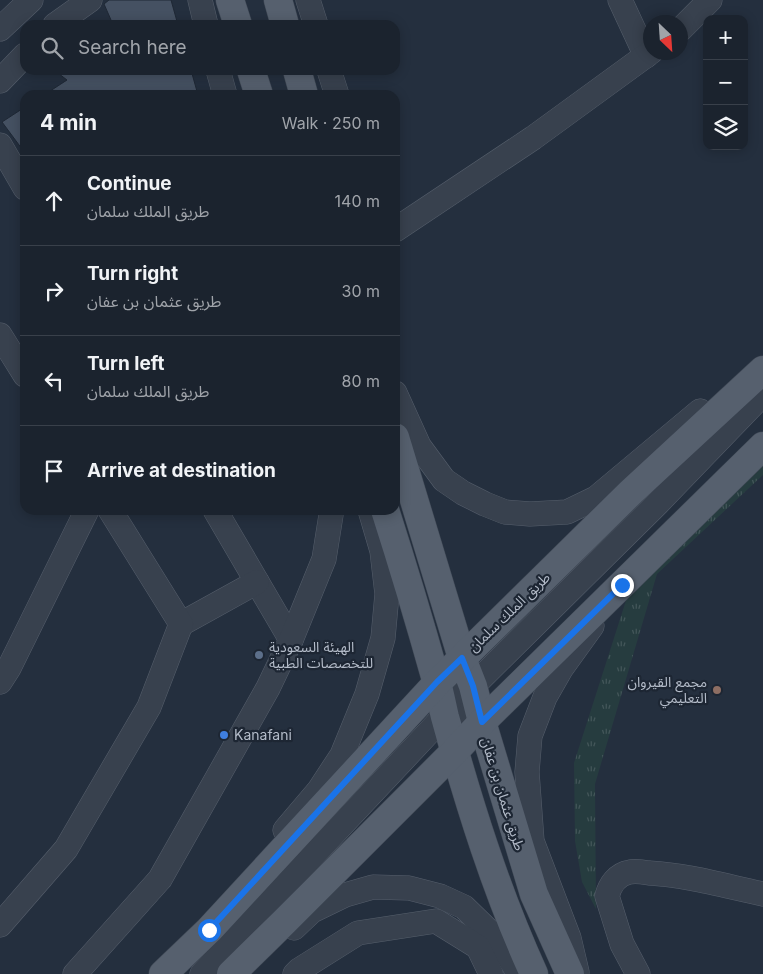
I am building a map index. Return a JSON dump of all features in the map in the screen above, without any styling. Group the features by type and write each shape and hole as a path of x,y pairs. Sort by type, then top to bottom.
{"main road":[{"path":"230,0 236,20"},
{"path":"278,0 284,20"},
{"path":"298,75 303,90"},
{"name":"طريق الملك سلمان","path":"163,974 209,930 437,682 631,492 763,370"},
{"path":"231,974 482,722 763,446"},
{"name":"طريق عثمان بن عفان","path":"400,453 462,658 473,686 534,894 570,974"},
{"path":"387,515 437,682 455,751 494,875 517,937 534,974"}],"street":[{"path":"12,16 32,0"},
{"path":"58,20 76,0"},
{"path":"60,20 83,0"},
{"path":"61,20 90,0"},
{"path":"200,0 205,20"},
{"path":"308,0 314,20"},
{"path":"620,0 643,44"},
{"path":"688,22 710,0"},
{"path":"400,227 533,138 643,58"},
{"path":"0,81 20,60"},
{"path":"219,75 224,90"},
{"path":"331,75 335,90"},
{"path":"0,145 20,179"},
{"path":"3,352 20,370"},
{"path":"400,404 419,446 444,480 463,493 505,512 530,514 567,512 596,498 763,359"},
{"path":"455,751 473,686 658,503 763,394"},
{"path":"0,682 9,668 85,515"},
{"path":"113,515 181,624"},
{"path":"218,515 291,640"},
{"path":"75,974 160,879 268,688 291,640 324,559 330,515"},
{"path":"209,930 267,852 319,790 338,762 367,694 383,638 387,594 382,551 371,515"},
{"path":"0,925 66,850 150,707 181,624 257,582"},
{"path":"577,974 569,938 532,841 527,772 530,736 545,697 560,669 622,585"},
{"path":"202,974 445,715 462,658"},
{"path":"638,974 622,944 607,896 609,888 621,875 630,872 659,873 763,894"},
{"path":"246,974 312,911 345,895 373,887 409,888 440,896 464,907 499,941 519,974"},
{"path":"295,974 358,933 436,921 478,947 491,974"}],"green space":[{"path":"763,461 763,475 657,574 595,784 596,909 582,882 575,841 574,763 630,588"}],"building":[{"path":"109,0 171,0 177,20 111,20 104,4"},
{"path":"60,75 192,75 197,90 52,90 67,80"},
{"path":"20,110 20,146 2,122"}],"place":[{"name":"الهيئة السعودية للتخصصات الطبية","path":"259,655"},
{"name":"مجمع القيروان التعليمي","path":"717,690"},
{"name":"Kanafani","path":"224,735"}],"route":[{"path":"209,930 437,682 462,658 473,686 482,722 622,585"}]}
